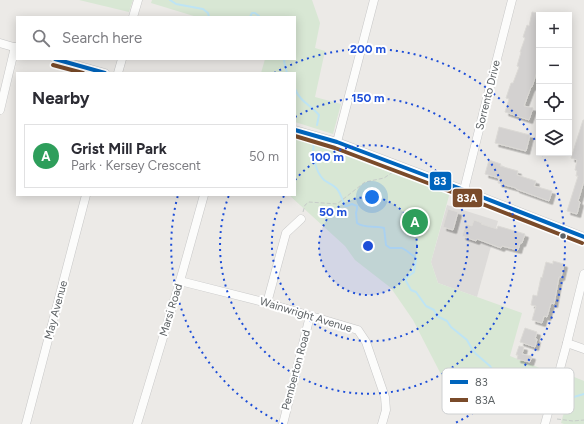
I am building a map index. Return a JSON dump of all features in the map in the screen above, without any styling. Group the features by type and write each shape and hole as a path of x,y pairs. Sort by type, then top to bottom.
{"street":[{"path":"133,16 138,0"},
{"path":"337,142 374,0"},
{"name":"Sorrento Drive","path":"464,190 512,0"},
{"path":"0,43 16,48 0,110"},
{"path":"59,60 101,72"},
{"path":"118,72 122,60"},
{"path":"296,130 337,142 584,237"},
{"name":"May Avenue","path":"26,424 86,196"},
{"name":"Marsi Road","path":"137,424 204,196"},
{"path":"267,303 286,233 300,218"},
{"path":"560,368 584,274"},
{"name":"Wainwright Avenue","path":"180,281 267,303 358,330 366,342 386,397 386,410 382,424"},
{"name":"Pemberton Road","path":"282,424 310,316"},
{"path":"567,343 584,349"},
{"path":"545,424 548,414"}],"path":[{"path":"300,218 305,205 309,202 337,204 365,182 384,178 395,171"},
{"path":"557,419 573,421 584,420"}],"shaded area":[{"path":"447,205 498,221 477,297 438,283 431,262"}],"green space":[{"path":"79,0 133,0 129,12"},
{"path":"152,0 312,0 320,23 315,48 325,51 315,97 341,104 333,134 296,122 296,72 261,72 265,60 296,60 296,16 194,16 151,3"},
{"path":"296,136 450,192 431,262 438,283 522,313 510,356 540,368 442,368 442,376 413,320 391,288 355,260 345,246 290,196 296,196"},
{"path":"574,377 584,381 584,424 561,423 564,414 574,414"}],"building":[{"path":"532,12 536,13 536,74 524,106 533,108 529,120 505,112 509,99 506,98 519,67 517,66 525,38 523,37 527,25 529,26"},
{"path":"584,120 584,181 578,201 580,202 577,214 567,211 578,176 576,176 577,171 575,170 577,160 571,158"},
{"path":"499,127 530,135 526,151 495,143"},
{"path":"489,160 501,164 500,166 518,171 517,175 536,181 534,186 552,191 549,201 516,188 498,183 499,178 485,174"},
{"path":"448,209 458,212 453,230 443,227"},
{"path":"474,220 497,229 498,226 525,234 518,250 502,246 501,248 477,239 476,241 462,236 466,224 472,226"},
{"path":"553,261 564,264 561,277 559,277 554,304 551,303 547,317 544,316 542,323 532,320 536,306 531,305 533,295 537,296 546,262 553,264"},
{"path":"525,328 537,332 535,347 520,342"},
{"path":"519,346 524,347 522,354 532,356 530,362 517,359 518,355 516,355"}],"waterway":[{"path":"170,0 176,4 203,9 208,13 209,16"},
{"path":"250,16 252,13 259,16"},
{"path":"284,60 287,72"},
{"path":"296,92 319,115 317,125"},
{"path":"314,142 313,151 318,172 324,180 338,190 345,206 352,204 357,206 357,223 363,226 384,228 386,245 390,248 402,248 416,258 414,272 406,278 411,290 416,292 426,306 434,310 437,316 447,321 451,327 467,340 476,354 492,368"},
{"path":"574,397 584,394"}],"transit line":[{"name":"83","path":"59,60 101,72"},
{"name":"83A","path":"53,65 79,72"},
{"name":"83","path":"296,130 337,142 584,237"},
{"name":"83A","path":"296,136 335,148 582,243"}],"place":[{"name":"Grist Mill Park","path":"415,222"}]}
